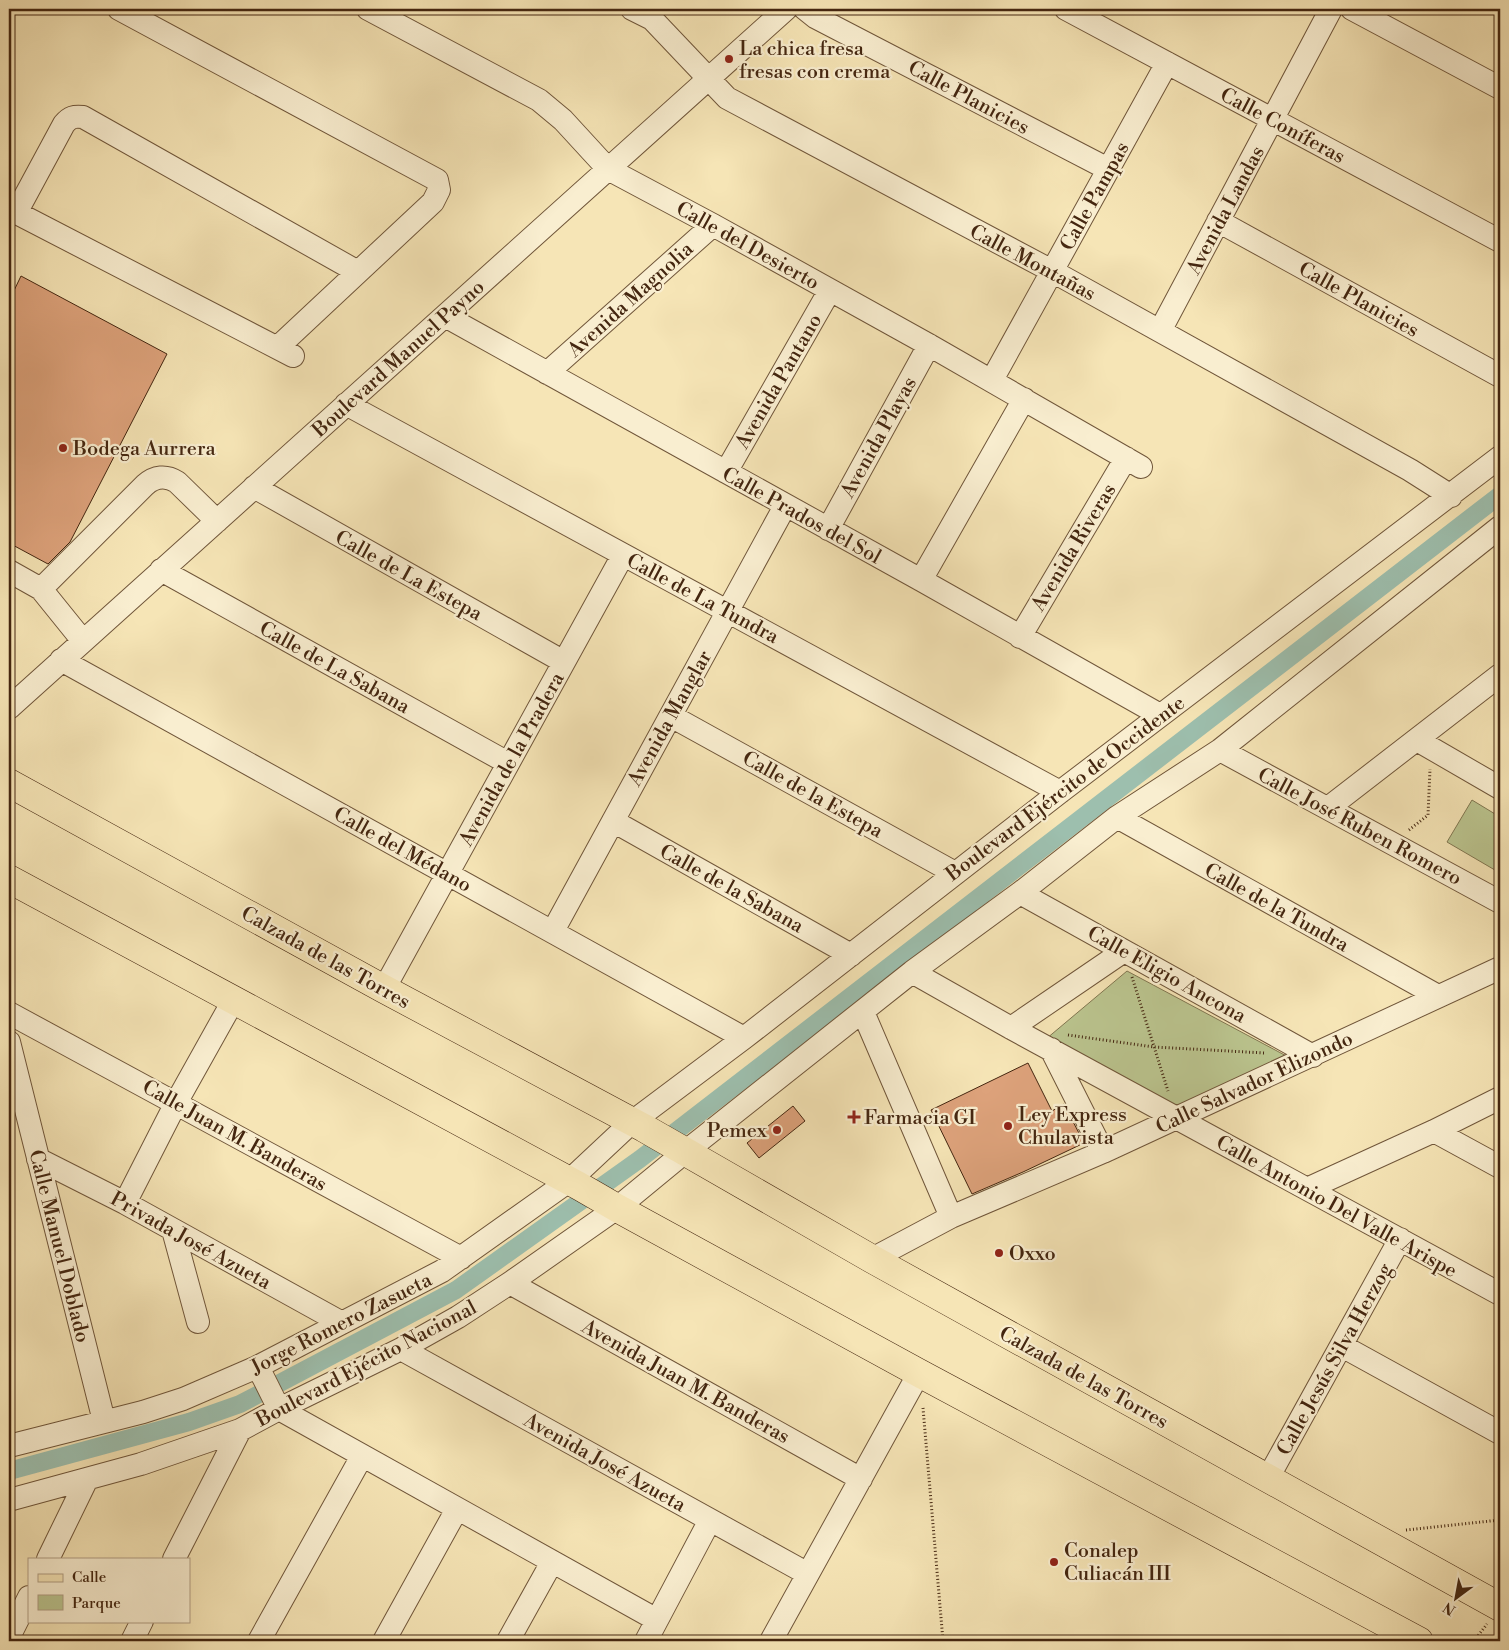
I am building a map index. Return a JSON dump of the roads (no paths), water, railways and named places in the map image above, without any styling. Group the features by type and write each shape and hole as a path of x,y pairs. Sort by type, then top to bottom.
{"main road":[{"name":"Calzada de las Torres","path":"9,783 384,989 638,1125 872,1259 1500,1606"},
{"path":"9,879 591,1193 919,1373 1419,1641"}],"street":[{"path":"118,9 437,180 440,190 432,202 358,272 285,352 12,211 64,124 69,118 75,116 83,117 358,272"},
{"name":"Calle del Desierto","path":"368,9 539,100 563,120 608,169 712,224 992,380 1134,463"},
{"name":"Calle Montañas","path":"632,9 652,19 727,98 1052,271 1410,470 1450,496"},
{"name":"Boulevard Manuel Payno","path":"9,708 786,9"},
{"name":"Calle Planicies","path":"805,9 816,17 1108,169"},
{"name":"Calle Coníferas","path":"1066,9 1500,241"},
{"name":"Avenida Landas","path":"1160,331 1331,9"},
{"path":"1352,9 1500,88"},
{"name":"Calle Pampas","path":"992,380 1167,63"},
{"name":"Calle Planicies","path":"1218,221 1500,376"},
{"name":"Avenida Magnolia","path":"547,373 712,224"},
{"name":"Avenida Pantano","path":"726,472 830,290"},
{"name":"Calle Prados del Sol","path":"445,316 921,580 1153,711 1158,717"},
{"name":"Avenida Playas","path":"828,529 929,345"},
{"path":"921,580 1024,399"},
{"name":"Calle de La Tundra","path":"346,404 1060,792"},
{"name":"Boulevard Ejército de Occidente","path":"638,1125 744,1038 955,872 1500,457"},
{"name":"Avenida Riveras","path":"1020,637 1134,463"},
{"path":"41,588 151,480 170,478 177,482 217,521"},
{"name":"Calle de La Estepa","path":"254,487 564,662"},
{"name":"Avenida Manglar","path":"554,931 785,506"},
{"path":"677,1148 863,1012 912,972 1020,893 1117,817 1220,750 1500,527"},
{"name":"Avenida de la Pradera","path":"384,989 623,555"},
{"name":"Calle de La Sabana","path":"162,570 508,763"},
{"path":"9,571 41,588 83,641"},
{"name":"Calle del Médano","path":"62,660 744,1038"},
{"path":"1328,808 1424,744 1498,680"},
{"name":"Calle de la Estepa","path":"671,716 955,872"},
{"path":"1424,744 1500,788"},
{"name":"Calle José Ruben Romero","path":"1220,750 1500,902"},
{"name":"Calle de la Tundra","path":"1117,817 1438,996"},
{"name":"Calle de la Sabana","path":"613,821 851,955"},
{"name":"Calle Eligio Ancona","path":"1020,893 1314,1056"},
{"path":"1011,1028 1124,951"},
{"name":"Calle Salvador Elizondo","path":"872,1259 951,1217 1103,1152 1314,1056 1500,968"},
{"name":"Calle Antonio Del Valle Arispe","path":"912,972 1011,1028 1055,1042 1176,1118 1500,1294"},
{"path":"125,1203 176,1103 233,1001"},
{"path":"863,1012 951,1217"},
{"name":"Calle Juan M. Banderas","path":"9,1013 461,1258"},
{"name":"Calle Manuel Doblado","path":"9,1042 18,1114 38,1159 104,1421"},
{"path":"1055,1042 1103,1152"},
{"path":"1307,1189 1434,1131 1500,1098"},
{"name":"Jorge Romero Zasueta","path":"9,1446 183,1400 260,1372 342,1323 442,1271 461,1258 591,1193 638,1125"},
{"path":"1434,1131 1500,1166"},
{"name":"Boulevard Ejécito Nacional","path":"9,1500 140,1464 240,1430 277,1406 401,1349 458,1317 510,1283 591,1193 677,1148"},
{"name":"Privada José Azueta","path":"38,1159 125,1203 342,1323"},
{"path":"173,1230 198,1322"},
{"name":"Calle Jesús Silva Herzog","path":"1268,1478 1400,1239"},
{"name":"Avenida Juan M. Banderas","path":"510,1283 861,1479"},
{"path":"1342,1346 1500,1433"},
{"name":"Avenida José Azueta","path":"401,1349 808,1574"},
{"path":"260,1372 277,1406 362,1456 657,1620"},
{"path":"771,1641 919,1373"},
{"path":"175,1558 240,1430"},
{"path":"259,1641 362,1456"},
{"path":"48,1558 87,1479"},
{"path":"384,1641 457,1509"},
{"path":"646,1641 710,1520"},
{"path":"508,1641 552,1562"},
{"path":"9,1637 28,1599"},
{"path":"132,1641 142,1622"}],"waterway":[{"path":"9,1471 189,1422 240,1404 456,1290 640,1159 1500,495"}],"place":[{"name":"La chica fresa fresas con crema","path":"729,59"},
{"name":"Bodega Aurrera","path":"63,448"},
{"name":"Farmacia GI","path":"854,1117"},
{"name":"Ley Express Chulavista","path":"1008,1126"},
{"name":"Pemex","path":"777,1130"},
{"name":"Oxxo","path":"999,1253"},
{"name":"Conalep Culiacán III","path":"1054,1562"}]}
